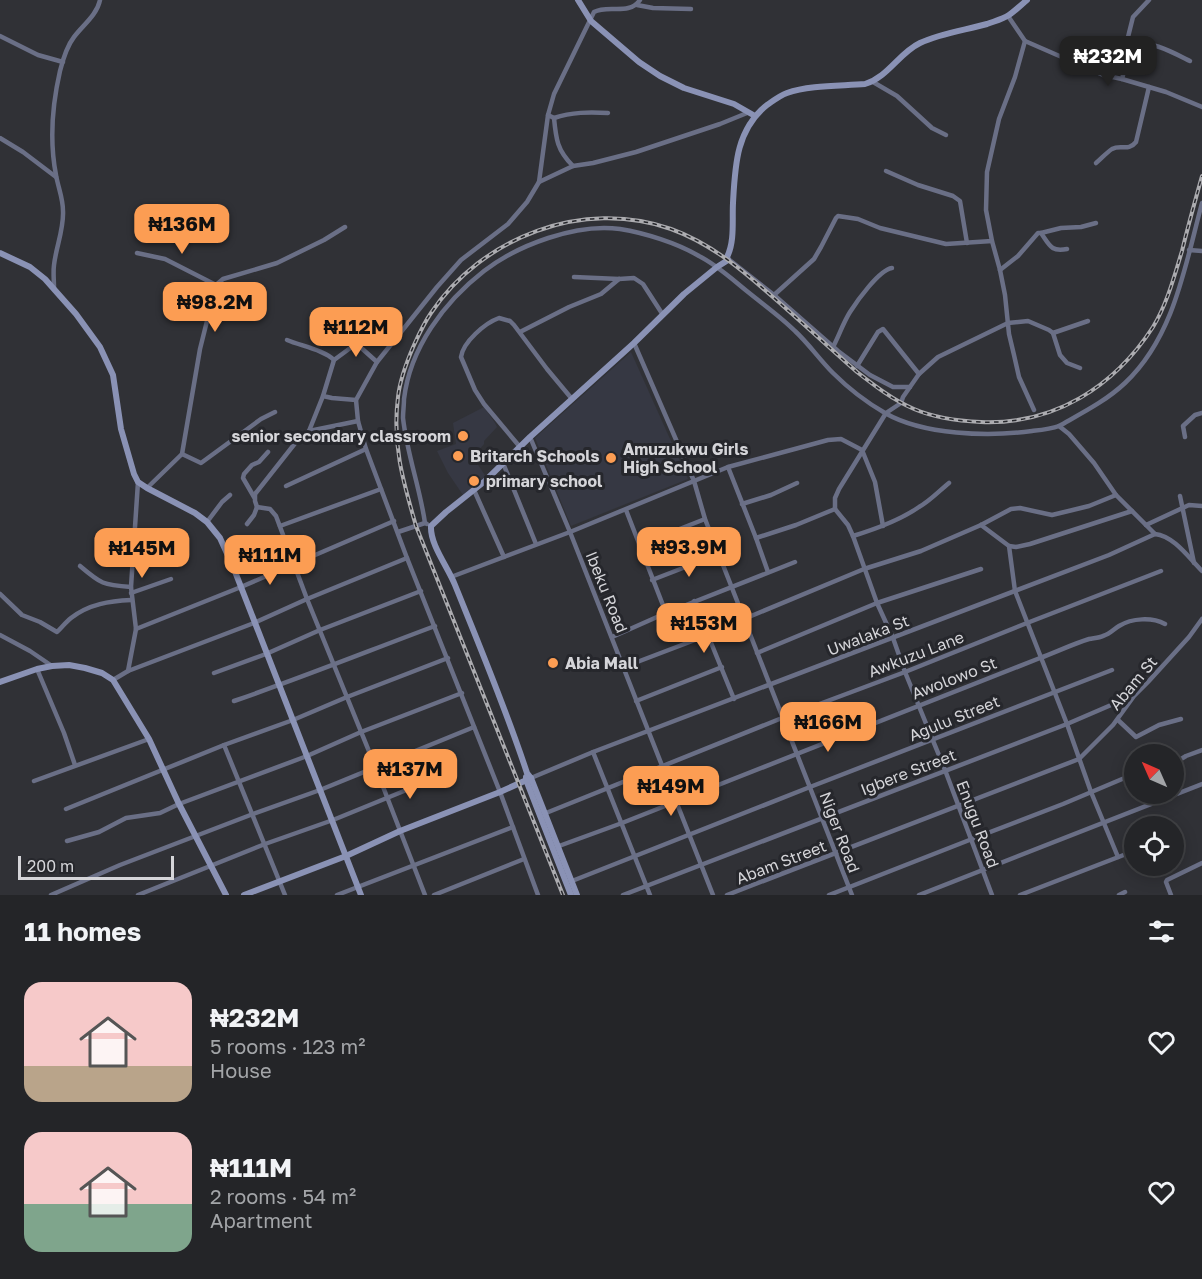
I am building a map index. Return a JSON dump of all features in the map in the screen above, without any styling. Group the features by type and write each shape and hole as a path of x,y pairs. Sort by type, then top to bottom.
{"street":[{"path":"54,288 54,266 63,213 62,194 56,177 51,141 55,96 66,51 73,38 99,7 100,0"},
{"path":"578,0 591,21 639,62 660,76 684,88 735,104 755,117"},
{"path":"398,532 428,525 474,490 684,294 729,260 727,257 732,243 735,162 748,126 775,99 801,90 873,82 918,44 1008,16 1026,0"},
{"path":"1122,79 1128,57 1130,44 1128,37 1133,17 1149,0"},
{"path":"536,894 500,792 366,449 358,421 356,400 377,362 437,287 461,260 508,224 527,202 539,182 548,115 554,94 596,10 630,8 639,2 653,8 691,9"},
{"path":"1008,16 1025,41 1103,75 1149,87 1202,107"},
{"path":"0,36 39,55 63,62"},
{"path":"1025,41 999,119 987,172 986,210 1005,294 1009,334 1019,377 1034,410"},
{"path":"1130,44 1140,43 1164,48 1191,61"},
{"path":"873,82 897,96 932,128 946,135"},
{"path":"1096,163 1114,148 1130,147 1136,142 1149,87"},
{"path":"548,115 554,118 582,112 608,113"},
{"path":"539,182 573,166 593,164 636,152 747,113"},
{"path":"554,118 556,140 566,159 573,166"},
{"path":"0,138 56,177"},
{"path":"886,171 958,199 967,243"},
{"path":"571,895 511,724 451,576 433,542 407,443 403,415 408,378 416,356 433,325 450,303 491,266 510,254 546,238 585,229 619,229 657,238 699,255 717,267 792,328 809,344 832,373 886,413 905,422 955,432 988,435 1024,432 1059,426 1085,412 1124,385 1148,355 1163,330 1177,297 1202,203"},
{"path":"774,295 814,259 836,218 840,216 946,244 992,241"},
{"path":"1000,270 1018,256 1038,233 1096,223"},
{"path":"147,488 182,454 200,349 216,285 223,279 277,263 345,227"},
{"path":"1041,233 1051,248 1067,249"},
{"path":"1189,250 1202,251"},
{"path":"0,253 30,267 42,276 76,314 100,347 114,383 121,429 138,482 195,513 207,522 220,538 361,895"},
{"path":"137,253 165,260 216,285"},
{"path":"727,257 857,366 893,387 910,387"},
{"path":"833,347 853,308 884,271 892,268"},
{"path":"574,277 638,280 663,315"},
{"path":"520,332 569,307 601,294 618,279"},
{"path":"520,447 484,404 475,390 461,357 465,346 487,324 499,318 510,321 572,399"},
{"path":"756,538 796,525 835,508 835,498 839,489 886,413 902,403 903,397 920,374 938,357 1008,323 1028,321 1053,333 1060,355 1067,363 1080,368"},
{"path":"1053,333 1088,321"},
{"path":"857,366 878,332 883,329 920,374"},
{"path":"287,340 328,354 334,360"},
{"name":"Niger Road","path":"634,343 694,481 705,519 852,895"},
{"path":"309,431 334,360 353,346 358,345 377,362"},
{"path":"323,396 356,400"},
{"path":"182,454 201,463 261,419 275,412"},
{"path":"1185,437 1183,426 1195,415 1202,413"},
{"path":"254,497 300,437 309,431 358,421"},
{"path":"1059,426 1069,434 1094,464 1116,495 1155,534 1170,538 1202,570"},
{"name":"Ibeku Road","path":"530,437 624,667 713,895"},
{"path":"451,576 626,510 728,467 828,440 841,439 862,450 875,483 884,526"},
{"path":"286,486 366,449"},
{"path":"247,524 257,507 243,478 244,474 268,452"},
{"path":"503,463 536,544"},
{"path":"728,467 768,572"},
{"path":"128,671 136,629 131,590 138,482"},
{"path":"742,504 771,495 797,483"},
{"path":"853,536 884,526 921,507 949,483"},
{"path":"280,526 381,489"},
{"path":"474,490 504,557"},
{"path":"207,522 230,495"},
{"path":"744,619 864,569 921,551 981,525 1011,509 1020,508 1052,515 1089,506 1116,495"},
{"path":"1180,496 1194,563"},
{"path":"1146,525 1183,507 1202,506"},
{"path":"257,507 270,509 276,516 425,895"},
{"name":"Enugu Road","path":"835,508 853,536 864,569 972,838 992,895"},
{"path":"626,510 666,613"},
{"path":"981,525 1009,546 1016,547 1132,511"},
{"path":"639,545 705,519"},
{"path":"136,629 241,587 394,521"},
{"name":"Uwalaka St","path":"528,777 1109,555 1155,534"},
{"path":"1009,546 1015,591 1118,857"},
{"path":"652,580 719,555"},
{"path":"113,680 128,671 254,623 307,598 407,558"},
{"path":"612,637 694,601 795,562"},
{"path":"80,566 104,584 131,590 171,579"},
{"path":"757,653 878,603 981,569"},
{"name":"Awkuzu Lane","path":"546,813 782,718 1161,571"},
{"path":"214,673 421,591"},
{"path":"0,594 22,615 57,632 72,617 92,606 113,601 132,600"},
{"path":"694,601 734,699"},
{"name":"Abam St","path":"1079,759 1118,720 1134,696 1189,637 1202,619"},
{"name":"Awolowo St","path":"559,846 1040,658 1090,639 1101,638 1119,626 1137,620 1158,621 1165,624"},
{"path":"234,701 435,626"},
{"path":"0,635 52,666"},
{"path":"624,667 708,635"},
{"path":"66,809 448,658"},
{"path":"0,682 37,669 69,665 102,673 113,680 149,739 179,804 226,895"},
{"path":"636,701 722,667"},
{"path":"37,669 75,765"},
{"name":"Agulu Street","path":"572,881 1112,670"},
{"path":"67,841 99,832 126,819 160,813 462,693"},
{"name":"Igbere Street","path":"623,895 1134,696"},
{"path":"1118,720 1136,737 1159,725 1181,719"},
{"path":"51,895 120,865 320,790 474,727"},
{"path":"34,781 149,739"},
{"path":"224,745 285,895"},
{"path":"1184,757 1202,750"},
{"path":"593,752 650,895"},
{"name":"Abam Street","path":"726,895 1079,759"},
{"path":"244,895 346,856 400,831 500,792 528,777"},
{"path":"528,777 546,813 577,895"},
{"path":"829,895 1124,778"},
{"path":"138,895 426,782"},
{"path":"919,895 1202,784"},
{"path":"337,895 513,827"},
{"path":"1020,895 1124,854"},
{"path":"434,895 525,859"},
{"path":"1171,895 1167,880 1202,863"},
{"path":"1119,895 1125,892"}],"shaded area":[{"name":"Amuzukwu Girls High School","path":"631,352 688,479 571,526 535,438"},
{"name":"Britarch Schools","path":"484,407 497,427 484,441 475,460 486,477 463,495 437,451 456,444 453,423"}],"railway":[{"path":"563,895 416,526 400,462 396,431 402,377 411,351 424,325 452,286 478,263 506,245 537,231 570,222 604,218 638,221 671,229 702,243 730,262 857,372 899,401 930,415 964,421 1008,421 1033,417 1080,398 1120,368 1137,348 1153,327 1166,300 1202,176"}],"place":[{"name":"senior secondary classroom","path":"463,436"},
{"name":"Britarch Schools","path":"458,456"},
{"name":"Amuzukwu Girls High School","path":"611,458"},
{"name":"primary school","path":"474,481"},
{"name":"Abia Mall","path":"553,663"}]}
